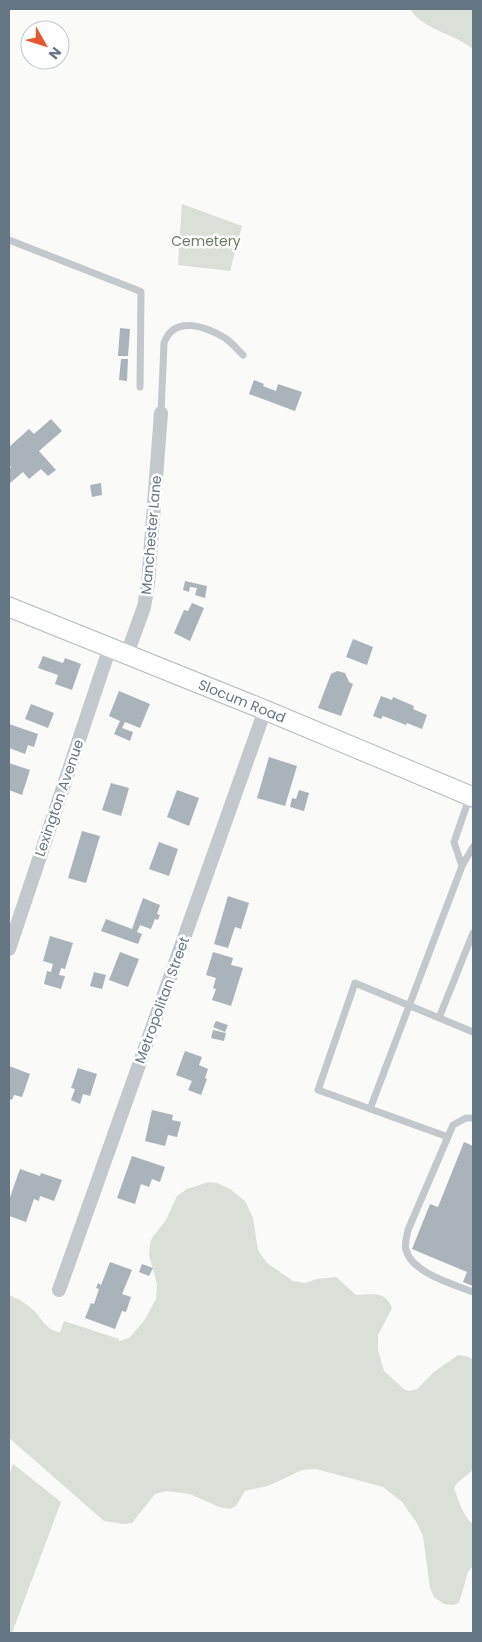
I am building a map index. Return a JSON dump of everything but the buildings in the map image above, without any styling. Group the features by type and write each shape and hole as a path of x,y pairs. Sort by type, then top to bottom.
{"main road":[{"name":"Slocum Road","path":"9,607 472,796"}],"street":[{"name":"Manchester Lane","path":"118,651 144,607 148,583 161,413"},
{"name":"Lexington Avenue","path":"9,949 118,651"},
{"name":"Metropolitan Street","path":"59,1290 265,710"}],"lane":[{"path":"9,240 141,292 140,386"},
{"path":"161,413 164,344 167,335 174,328 195,326 212,332 226,339 243,355"},
{"path":"462,866 454,842 472,796"},
{"path":"370,1109 462,866 473,846"},
{"path":"439,1018 473,933"},
{"path":"448,1137 318,1090 355,983 473,1032"},
{"path":"473,1118 466,1118 453,1125 408,1230 405,1249 413,1263 434,1277 473,1292"}],"green space":[{"path":"410,9 473,9 473,49 423,22"},
{"name":"Cemetery","path":"182,204 242,226 230,271 178,265"},
{"path":"209,1182 217,1183 230,1189 245,1201 253,1218 258,1250 267,1263 293,1281 305,1283 317,1279 336,1277 356,1295 373,1294 386,1298 392,1308 378,1335 378,1350 384,1371 405,1390 417,1389 434,1372 458,1355 469,1357 473,1360 473,1469 454,1488 463,1512 473,1524 473,1566 468,1572 459,1603 453,1605 444,1604 434,1597 430,1588 423,1536 417,1523 402,1502 383,1487 316,1469 302,1470 268,1486 245,1491 236,1506 230,1509 219,1507 190,1494 167,1491 155,1494 132,1523 124,1524 104,1521 9,1438 9,1295 27,1305 48,1327 55,1331 60,1332 64,1321 119,1339 119,1341 129,1338 144,1321 156,1299 157,1284 149,1255 152,1238 166,1220 177,1196 187,1189"},
{"path":"13,1464 61,1502 12,1633 9,1633 9,1475"}]}
